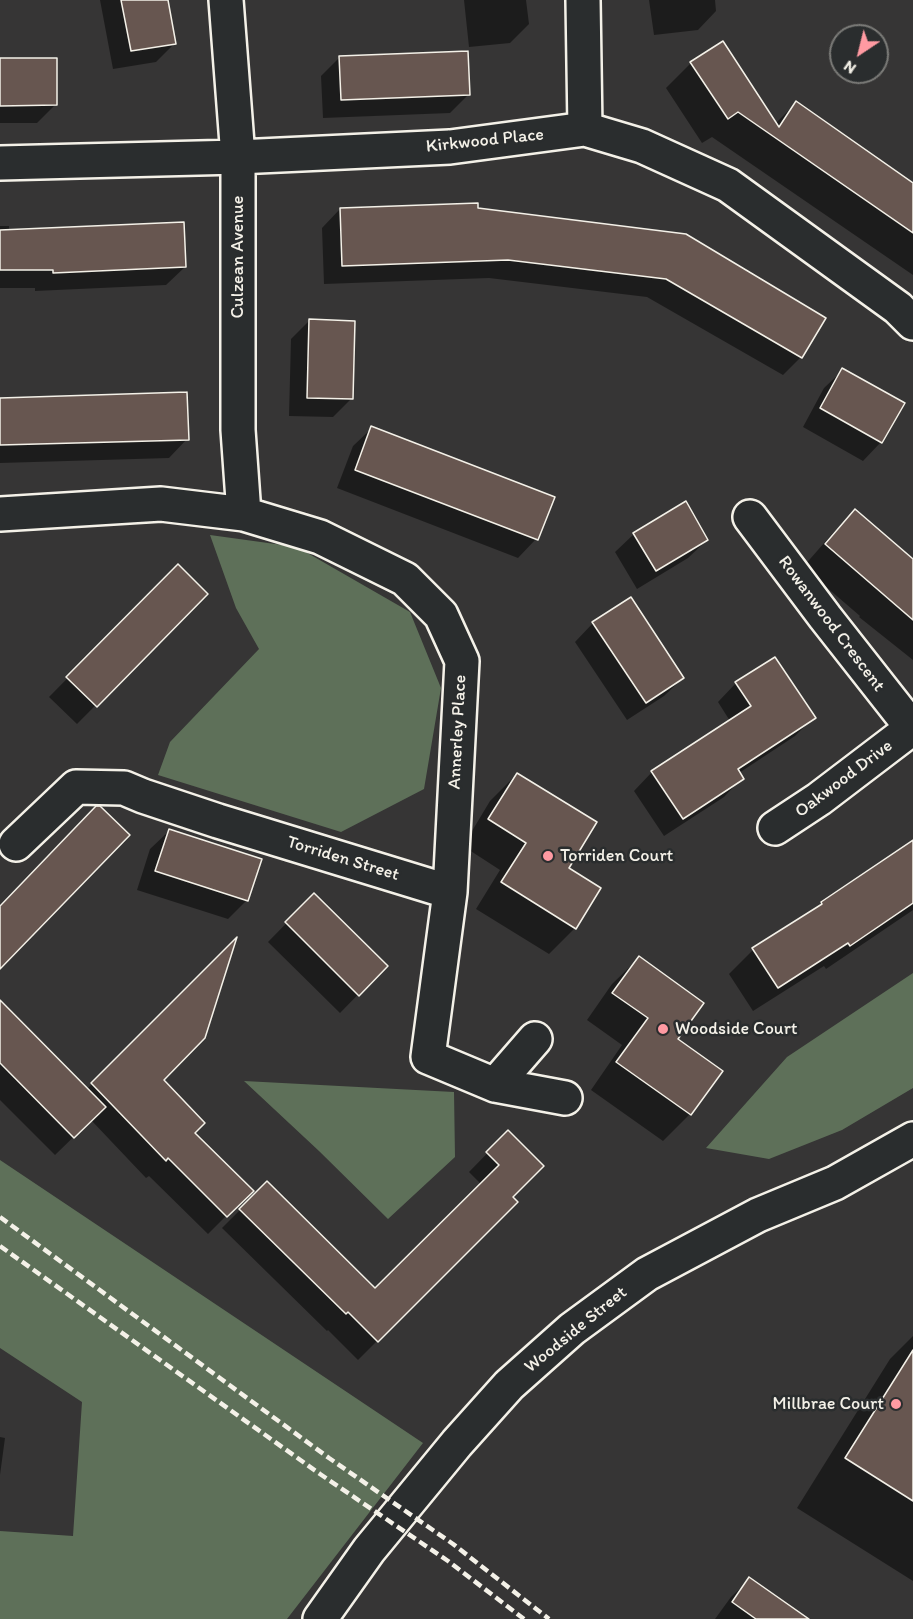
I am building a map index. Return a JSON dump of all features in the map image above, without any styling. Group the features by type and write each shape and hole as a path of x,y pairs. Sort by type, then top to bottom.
{"street":[{"name":"Culzean Avenue","path":"226,0 238,157 238,430 243,514"},
{"path":"583,0 585,129"},
{"name":"Kirkwood Place","path":"0,163 238,157 450,147 585,129 642,146 729,185 898,308 913,323"},
{"name":"Annerley Place","path":"0,513 161,504 243,514 320,537 405,579 441,615 462,661 450,892"},
{"name":"Rowanwood Crescent","path":"750,517 912,729"},
{"name":"Oakwood Drive","path":"775,828 819,799 912,729"},
{"name":"Torriden Street","path":"16,844 76,787 124,789 450,892"},
{"path":"450,892 428,1057 495,1085 565,1098"},
{"path":"495,1085 535,1039"},
{"name":"Woodside Street","path":"320,1619 369,1550 457,1443 509,1385 572,1329 647,1274 758,1215 835,1183 913,1139"}],"green space":[{"path":"210,535 297,547 410,612 441,688 424,789 341,832 158,775 170,742 259,649 236,608"},
{"path":"913,973 913,1088 842,1130 769,1159 706,1148 787,1057"},
{"path":"244,1081 454,1092 455,1157 388,1219"},
{"path":"0,1160 423,1443 287,1619 0,1619 0,1531 73,1536 82,1402 0,1348"}],"building":[{"path":"121,0 168,0 176,44 131,51"},
{"path":"723,41 779,127 796,101 913,183 913,233 738,112 728,119 690,62"},
{"path":"468,51 470,95 341,100 339,56"},
{"path":"0,58 57,58 57,105 0,106"},
{"path":"478,203 478,208 686,234 826,318 802,358 666,279 508,260 342,266 340,208"},
{"path":"184,222 186,267 53,273 53,270 0,270 0,230"},
{"path":"309,319 355,321 353,399 307,398"},
{"path":"842,368 905,403 882,443 820,408"},
{"path":"187,392 189,440 0,445 0,398"},
{"path":"371,426 555,497 538,540 355,470"},
{"path":"686,501 708,540 656,571 633,533"},
{"path":"855,509 913,559 913,620 825,544"},
{"path":"178,564 208,594 97,707 66,677"},
{"path":"631,597 684,678 646,703 592,622"},
{"path":"775,657 816,718 738,769 744,779 683,819 651,771 751,706 735,682"},
{"name":"Torriden Court","path":"517,773 597,822 569,868 601,888 576,929 501,882 526,843 488,819"},
{"path":"96,806 100,806 130,835 0,969 0,906"},
{"path":"169,829 262,859 248,901 155,871"},
{"path":"913,840 913,903 850,946 848,943 778,988 752,948 822,904 821,902"},
{"path":"314,893 388,966 359,996 285,922"},
{"path":"237,937 205,1038 164,1080 205,1123 195,1133 254,1191 227,1217 168,1158 166,1161 91,1083"},
{"name":"Woodside Court","path":"639,956 704,1003 678,1039 723,1071 691,1115 616,1062 648,1018 612,993"},
{"path":"0,1000 106,1107 74,1138 0,1063"},
{"path":"508,1130 544,1166 513,1197 518,1202 378,1342 348,1312 346,1314 239,1209 267,1181 375,1288 499,1165 486,1152"},
{"name":"Millbrae Court","path":"913,1350 913,1501 845,1458"},
{"path":"749,1577 809,1619 756,1619 732,1602"}],"railway":[{"path":"0,1217 329,1458 453,1544 549,1619"},
{"path":"0,1246 320,1474 448,1561 524,1619"}],"place":[{"name":"Torriden Court","path":"548,856"},
{"name":"Woodside Court","path":"663,1029"},
{"name":"Millbrae Court","path":"896,1404"}]}
